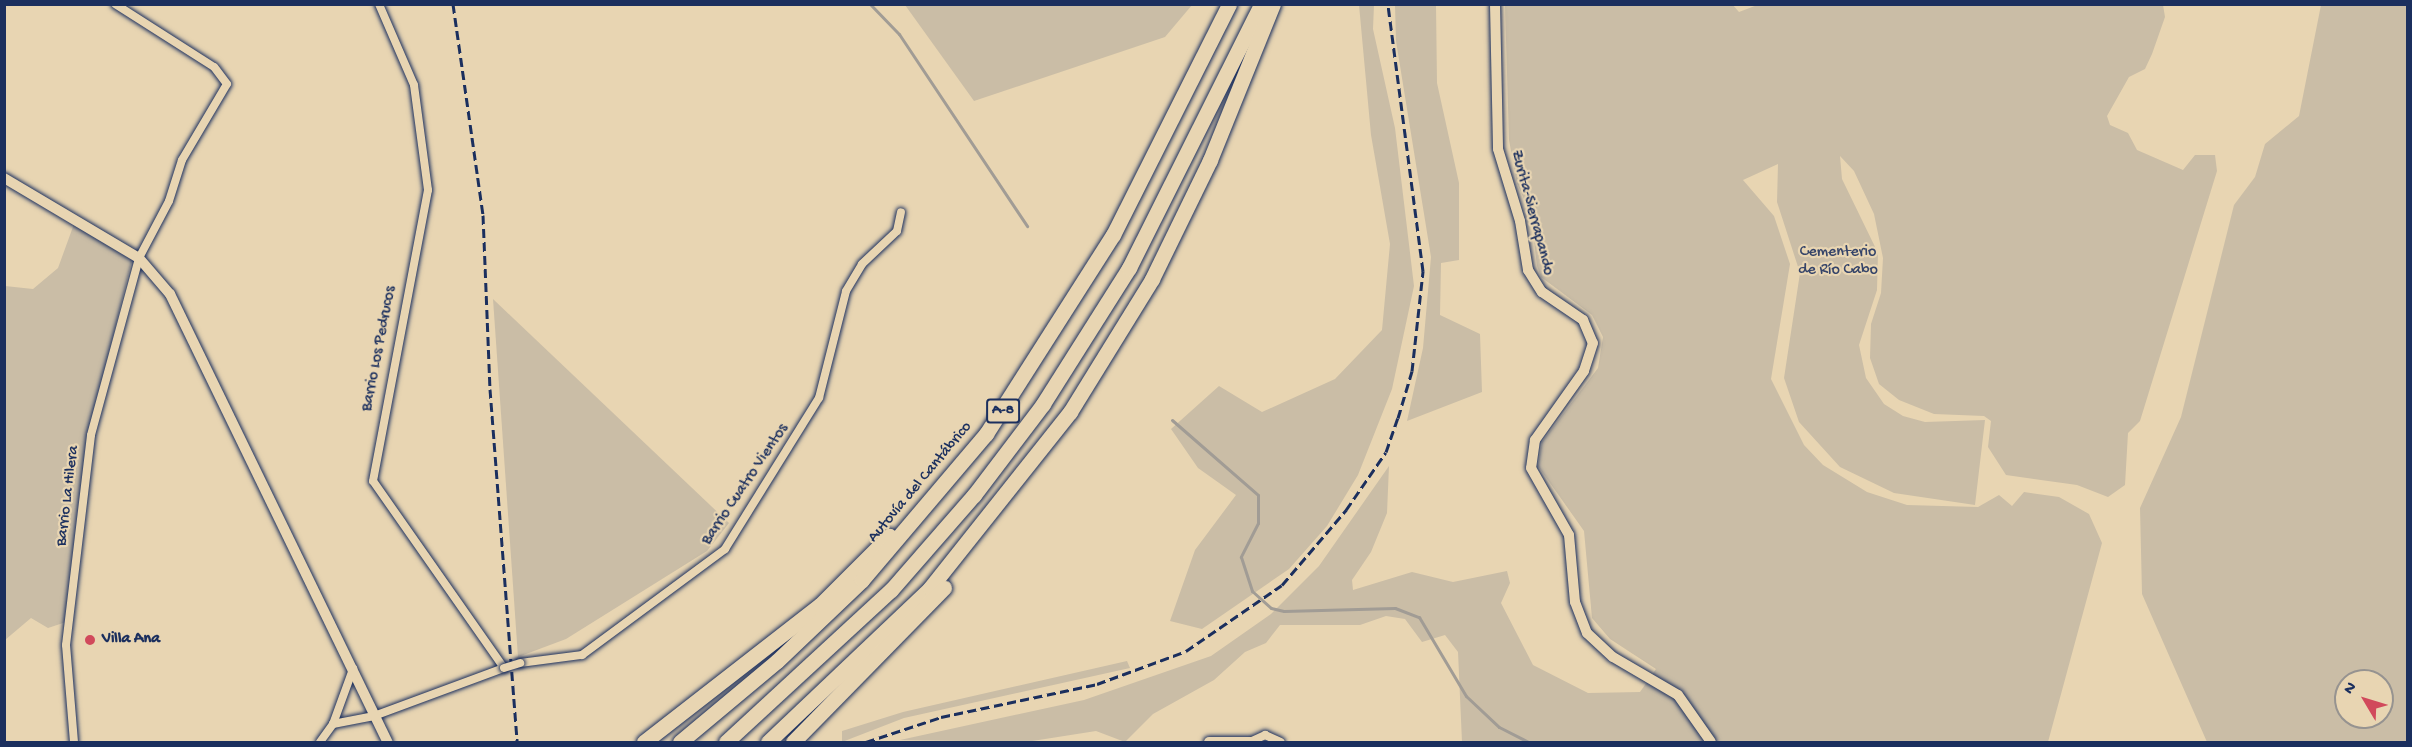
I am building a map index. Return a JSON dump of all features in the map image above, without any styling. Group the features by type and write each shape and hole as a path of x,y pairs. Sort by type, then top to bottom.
{"highway":[{"name":"Autovía del Cantábrico","path":"680,742 777,661 886,554 974,450 1048,344 1124,214 1229,4"},
{"name":"A-8","path":"726,742 891,590 1030,422 1129,268 1261,4"},
{"path":"793,742 898,640 989,534 1074,412 1119,336 1210,160 1274,4"},
{"path":"768,742 887,634 971,541 1025,475 1119,336"},
{"path":"644,742 715,692 828,597 937,484 1048,344"}],"street":[{"name":"Barrio La Hilera","path":"74,742 66,645 85,474 140,258 169,201 182,160 227,84 214,68 115,4"},
{"name":"Barrio Los Pedrucos","path":"379,4 414,85 428,190 373,481 504,668"},
{"name":"Zurita-Sierrapando","path":"1495,4 1498,149 1520,221 1528,270 1542,292 1583,320 1593,343 1584,371 1535,440 1531,468 1569,535 1575,602 1587,633 1614,657 1678,696 1711,742"},
{"path":"4,178 140,258 188,324 388,742"},
{"name":"Barrio Cuatro Vientos","path":"504,668 520,663 582,655 725,549 819,398 846,291 862,264 897,231 902,212"},
{"path":"333,724 374,716 504,668"},
{"path":"320,742 333,724 353,669"},
{"path":"1209,742 1251,742 1265,735 1281,742"}],"green space":[{"name":"Cementerio de Río Cabo","path":"1732,4 1739,12 1760,4 2163,5 2165,17 2145,69 2129,77 2107,116 2110,125 2128,133 2137,150 2183,170 2195,155 2215,155 2217,171 2140,421 2128,433 2125,485 2108,497 2077,485 2006,475 1988,447 1991,421 1984,416 1934,414 1899,400 1879,384 1870,358 1871,324 1881,293 1883,258 1874,214 1854,171 1840,156 1842,179 1878,253 1877,290 1859,345 1866,378 1884,404 1903,416 1925,422 1985,420 1975,505 1894,493 1840,467 1799,422 1784,378 1800,273 1777,202 1778,164 1743,180 1774,216 1790,264 1771,379 1804,445 1823,465 1867,492 1907,505 1978,507 1999,495 2012,506 2024,492 2059,497 2089,514 2102,543 2048,742 1462,742 1458,652 1445,635 1422,642 1405,619 1386,616 1360,625 1280,625 1266,643 1245,652 1214,680 1153,714 1125,742 1096,731 1026,742 900,740 1084,700 1211,656 1271,614 1319,566 1389,466 1387,513 1371,552 1352,580 1353,590 1412,572 1453,582 1507,571 1510,583 1501,603 1533,665 1588,693 1640,692 1656,669 1610,639 1592,618 1584,531 1538,466 1542,442 1598,368 1603,337 1592,315 1541,277 1537,266 1531,215 1517,183 1509,140 1505,5"},
{"path":"905,5 1192,5 1165,37 974,101"},
{"path":"1359,5 1374,5 1373,29 1395,128 1414,286 1392,389 1358,475 1327,526 1289,569 1202,629 1170,621 1195,550 1236,495 1198,468 1171,429 1219,386 1262,412 1335,379 1382,330 1390,244 1371,135"},
{"path":"1395,5 1436,5 1437,83 1459,183 1459,260 1441,263 1440,315 1480,334 1482,392 1407,421 1423,348 1431,257 1396,41"},
{"path":"2321,5 2407,5 2407,742 2207,742 2142,594 2140,508 2181,417 2234,205 2255,177 2265,144 2299,116"},
{"path":"74,224 132,259 90,430 66,622 48,628 31,618 5,640 5,286 33,289 58,268"},
{"path":"493,299 729,523 707,551 566,639 518,657"},
{"path":"1127,661 1130,668 904,718 842,742 842,731 903,712"}],"waterway":[{"path":"870,4 899,34 1027,226"},
{"path":"1172,420 1258,495 1258,523 1241,557 1252,591 1271,608 1284,611 1395,608 1419,617 1466,696 1499,727 1528,742"}],"railway":[{"path":"453,4 483,215 490,389 517,742"},
{"path":"866,742 941,717 1097,684 1186,651 1282,585 1346,510 1386,452 1398,418 1412,371 1423,271 1388,4"}],"place":[{"name":"Villa Ana","path":"90,640"}]}
